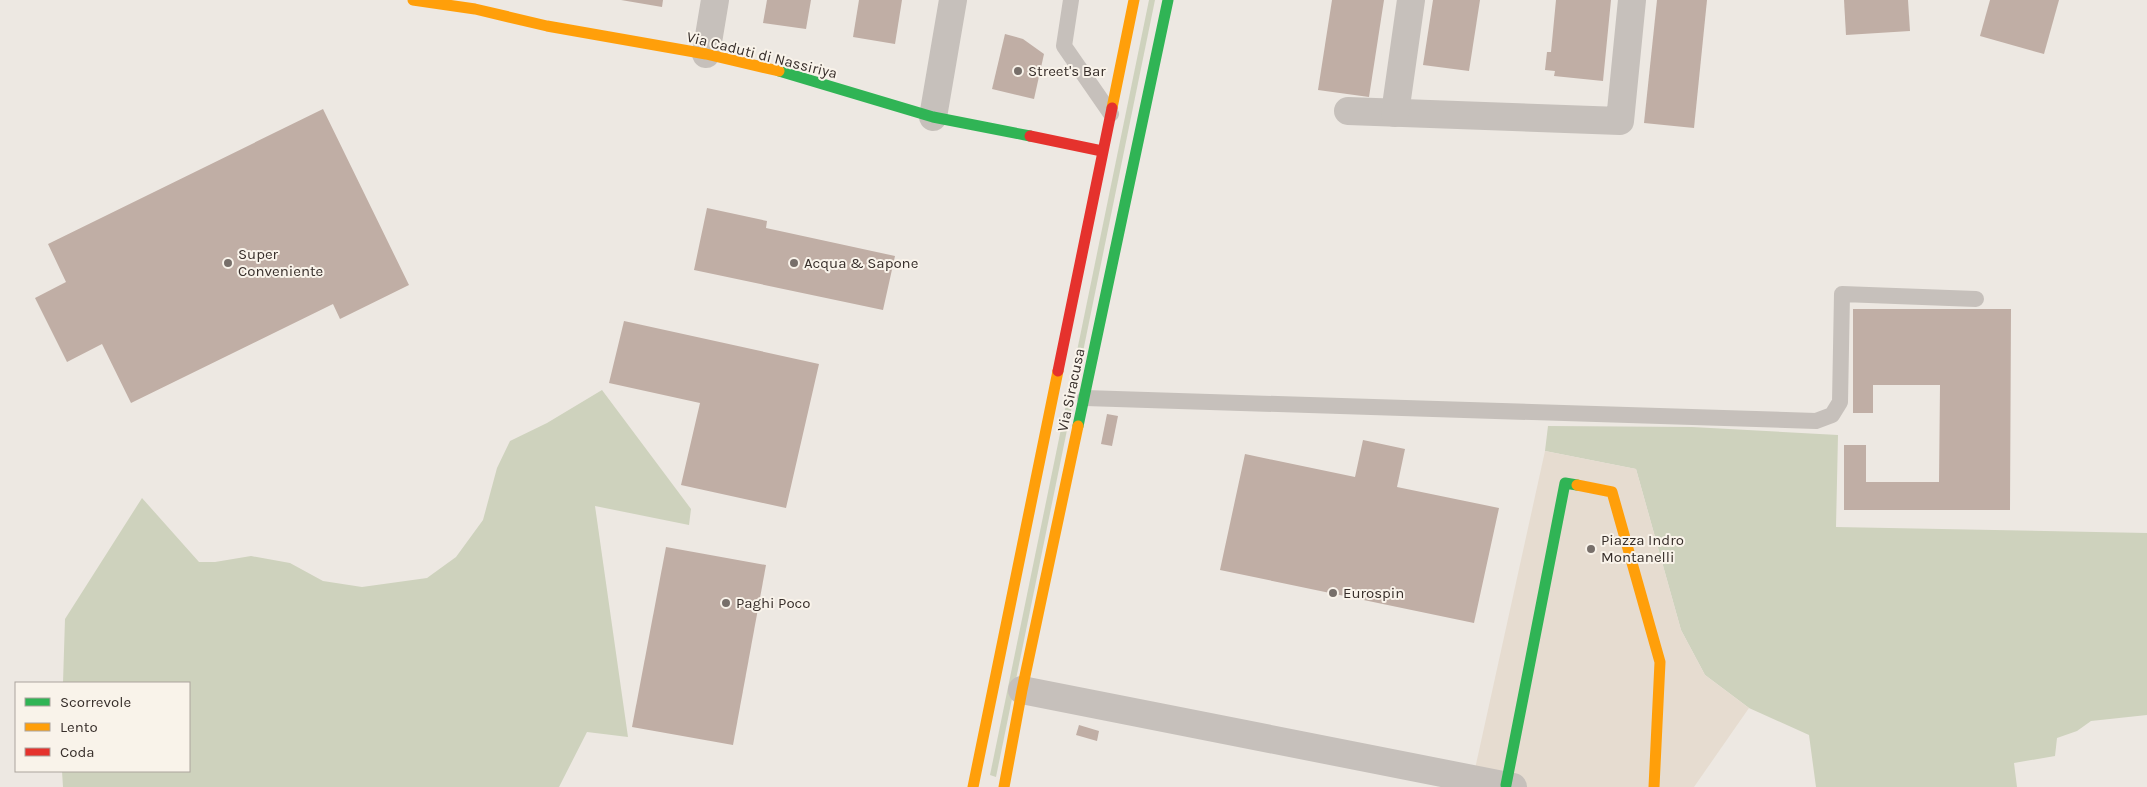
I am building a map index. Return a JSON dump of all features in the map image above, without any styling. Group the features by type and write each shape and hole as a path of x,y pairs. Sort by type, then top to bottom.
{"main road":[{"name":"Via Caduti di Nassiriya","path":"413,0 475,5 547,26 706,54 777,71 933,117 1102,151"},
{"name":"Via Siracusa","path":"973,787 1134,0"},
{"name":"Via Siracusa","path":"1004,787 1022,690 1168,0"},
{"path":"1509,786 1565,483 1612,492 1660,662 1654,787"}],"street":[{"path":"706,54 715,0"},
{"path":"933,117 953,0"},
{"path":"1395,113 1411,0"},
{"path":"1348,111 1620,120 1632,0"},
{"path":"1022,690 1509,786"}],"lane":[{"path":"1071,0 1064,46 1111,114"},
{"path":"1085,398 1816,421 1832,415 1840,402 1842,294 1976,299"}],"green space":[{"path":"1149,0 1155,0 996,777 990,775"},
{"path":"602,390 691,509 689,525 595,506 628,737 587,732 559,787 63,787 62,772 190,772 190,682 63,682 65,619 142,498 199,562 215,562 251,556 290,563 323,581 362,587 427,578 456,557 483,520 497,468 510,441 547,423"},
{"path":"1548,426 1692,427 1838,435 1836,527 2147,533 2147,715 2091,721 2077,731 2057,738 2055,756 2014,763 2017,787 1816,787 1809,735 1749,708 1705,675 1681,630 1636,469 1545,451"}],"shaded area":[{"name":"Piazza Indro Montanelli","path":"1545,451 1636,469 1681,630 1705,675 1749,708 1694,787 1471,787"}],"building":[{"path":"621,0 663,0 662,7"},
{"path":"767,0 811,0 806,29 763,23"},
{"path":"859,0 902,0 895,44 853,37"},
{"path":"1332,0 1384,0 1369,97 1318,90"},
{"path":"1433,0 1480,0 1469,71 1423,65"},
{"path":"1556,0 1611,0 1603,81 1554,76 1555,71 1545,70 1547,52 1551,52"},
{"path":"1657,0 1707,0 1694,128 1644,123"},
{"path":"1844,0 1908,0 1910,31 1846,35"},
{"path":"1990,0 2059,0 2044,54 1980,36"},
{"name":"Street's Bar","path":"1005,34 1023,39 1044,54 1034,99 992,89"},
{"name":"Super Conveniente","path":"323,109 409,285 340,319 333,304 131,403 102,344 67,362 35,298 66,282 48,244"},
{"name":"Acqua & Sapone","path":"707,208 767,221 766,228 895,256 883,310 694,270"},
{"path":"1853,309 2011,309 2010,510 1844,510 1844,445 1866,445 1866,482 1939,482 1940,385 1873,385 1873,413 1853,413"},
{"path":"624,321 819,364 786,508 681,485 700,403 609,383"},
{"path":"1107,414 1118,416 1112,446 1101,444"},
{"path":"1363,440 1405,449 1397,487 1499,508 1474,623 1220,570 1245,454 1355,477"},
{"path":"666,547 766,565 733,745 632,727"},
{"path":"1079,725 1099,731 1097,741 1076,735"}],"traffic: fast":[{"path":"1078,426 1168,0"},
{"path":"779,71 933,117 1030,136"},
{"path":"1506,785 1565,483 1577,485"}],"traffic: slow":[{"path":"413,0 475,9 547,26 706,54 779,71"},
{"path":"1112,108 1134,0"},
{"path":"973,787 1058,371"},
{"path":"1004,787 1022,690 1078,426"},
{"path":"1577,485 1612,492 1660,662 1654,787"}],"traffic: jam":[{"path":"1058,371 1112,108"},
{"path":"1030,136 1102,151"}],"place":[{"name":"Street's Bar","path":"1018,71"},
{"name":"Super Conveniente","path":"228,263"},
{"name":"Acqua & Sapone","path":"794,263"},
{"name":"Piazza Indro Montanelli","path":"1591,549"},
{"name":"Eurospin","path":"1333,593"},
{"name":"Paghi Poco","path":"726,603"}]}
